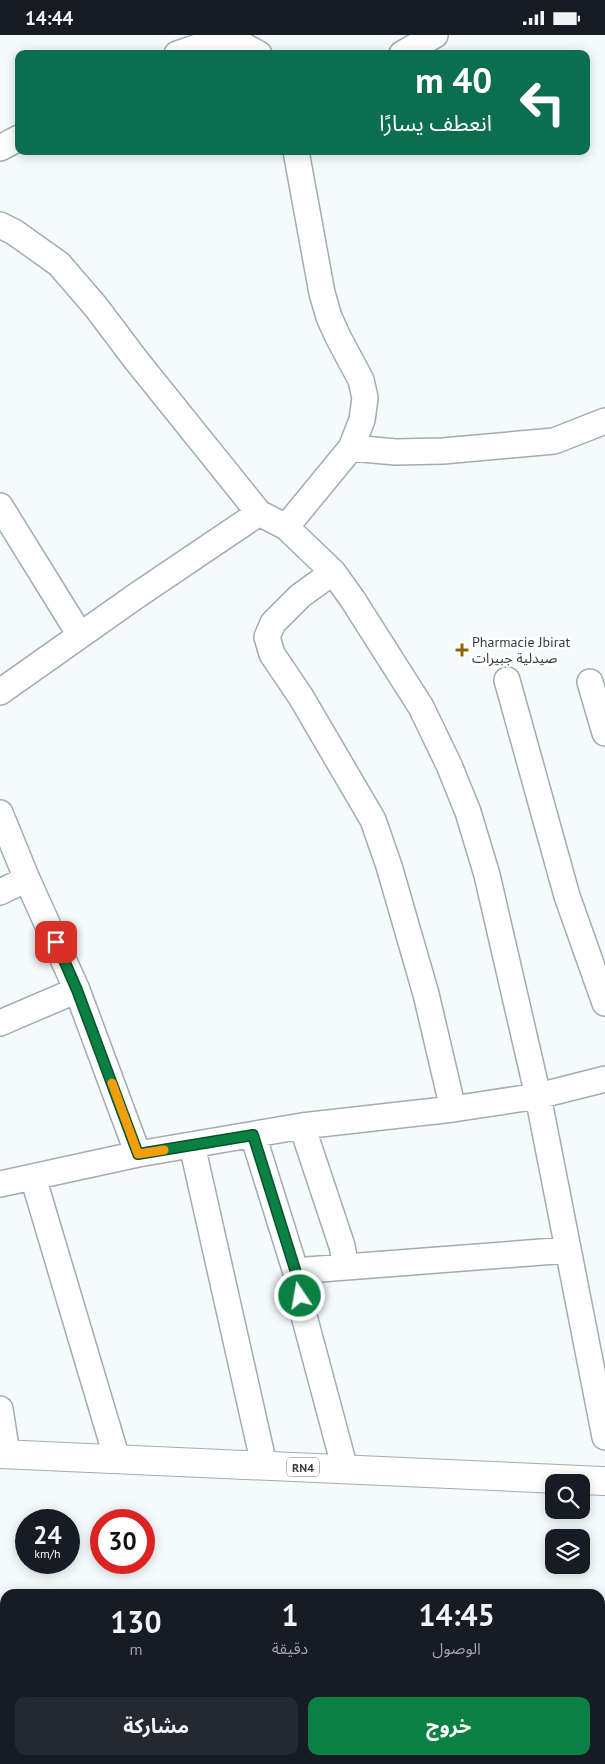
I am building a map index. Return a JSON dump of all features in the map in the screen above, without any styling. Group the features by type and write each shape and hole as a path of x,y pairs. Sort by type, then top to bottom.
{"main road":[{"name":"RN4","path":"3,1454 605,1481"}],"street":[{"path":"409,50 435,35"},
{"path":"189,50 212,42 236,39 253,50"},
{"path":"0,148 15,140"},
{"path":"286,527 350,448 362,420 365,399 362,380 338,337 329,317 322,293 297,155"},
{"path":"0,225 14,232 60,264 259,513 286,527 333,573 353,600 421,707 449,765 468,812 487,875 538,1096 605,1437"},
{"path":"350,448 415,451 508,446 554,441 605,421"},
{"path":"0,506 80,635"},
{"path":"0,692 259,513"},
{"path":"333,573 300,596 273,623 268,637 272,654 301,697 373,820 389,866 426,995 453,1109"},
{"path":"507,680 568,896 605,1003"},
{"path":"590,682 605,733"},
{"path":"0,813 27,879 77,990 138,1154"},
{"path":"0,892 27,879"},
{"path":"0,1023 77,990"},
{"path":"0,1184 138,1154 302,1126 453,1109 538,1096 605,1079"},
{"path":"302,1126 342,1246 346,1267"},
{"path":"253,1135 298,1279 303,1312 346,1469"},
{"path":"192,1145 264,1465"},
{"path":"32,1177 117,1459"},
{"path":"298,1279 307,1270 568,1249"},
{"path":"0,1409 3,1454"}],"slow traffic":[{"path":"112,1083 138,1154 164,1150"}],"place":[{"name":"Pharmacie Jbirat صيدلية جبيرات","path":"462,650"}],"route":[{"path":"56,942 77,990 138,1154 253,1135 298,1279 300,1296"}]}
